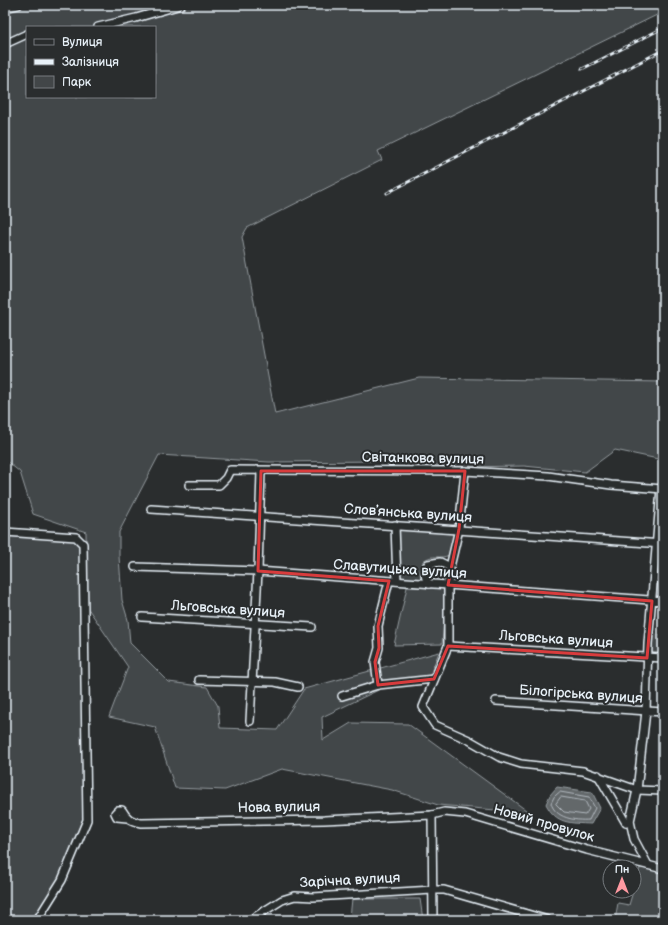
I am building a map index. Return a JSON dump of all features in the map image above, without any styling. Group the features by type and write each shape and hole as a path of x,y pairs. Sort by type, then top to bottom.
{"street":[{"path":"5,8 18,5"},
{"path":"102,26 181,5"},
{"path":"5,44 26,34"},
{"name":"Світанкова вулиця","path":"189,485 219,485 226,478 230,470 261,471 373,469 465,471 548,476 611,485 662,489"},
{"path":"250,720 258,571 261,471"},
{"path":"465,471 459,529 450,567 448,585 448,646 423,707 435,725 469,740 499,757 521,764 584,771 637,790 663,791"},
{"path":"648,865 634,839 630,822 637,790 646,711 647,658 652,600 660,543 662,489"},
{"name":"Словʼянська вулиця","path":"151,509 660,543"},
{"path":"378,685 375,662 380,648 378,626 393,581 395,525"},
{"path":"5,532 76,537 83,544 87,820 62,880 36,920"},
{"path":"429,584 425,578 425,569 428,564 440,562 450,567"},
{"name":"Славутицька вулиця","path":"135,567 258,571 663,602"},
{"name":"Льговська вулиця","path":"142,617 312,627"},
{"name":"Льговська вулиця","path":"448,646 663,658"},
{"path":"342,696 378,685 434,679"},
{"path":"199,680 275,682 298,686"},
{"name":"Білогірська вулиця","path":"496,701 663,712"},
{"path":"598,776 626,822 630,822"},
{"name":"Новий провулок","path":"432,815 444,812 465,814 587,850 663,869"},
{"path":"432,815 433,920"},
{"name":"Нова вулиця","path":"127,818 132,822 141,822 324,820 432,815"},
{"name":"Зарічна вулиця","path":"250,920 282,900 295,896 433,890 444,890 548,920"},
{"path":"660,920 663,917"}],"highlighted area":[{"path":"261,471 465,471 459,529 448,585 652,601 647,658 448,646 434,679 378,685 375,662 379,648 378,626 389,581 258,571"}],"green space":[{"path":"5,5 663,5 663,12 378,151 382,160 247,228 242,237 275,414 419,378 663,382 663,460 615,450 585,472 524,466 460,467 383,461 269,462 159,455 119,532 122,600 128,620 130,643 169,682 207,687 218,706 220,728 277,730 304,689 439,652 428,680 423,684 393,683 322,717 323,740 351,723 408,724 530,813 438,805 392,790 282,769 225,790 175,788 155,727 109,717 128,667 87,607 86,532 33,514 20,472 5,460"},
{"path":"400,530 454,533 455,537 449,555 443,557 430,557 423,561 421,578 416,580 400,579 398,534"},
{"path":"5,533 75,538 81,544 85,819 61,879 34,920 5,920"},
{"path":"437,565 443,568 446,574 443,580 437,583 431,580 428,574 431,568"},
{"path":"407,587 446,588 442,644 394,645"},
{"path":"652,634 663,635 663,657 653,655 651,651"},
{"path":"642,868 663,871 663,914 658,920 615,920 618,903 629,905 631,899 642,899"},
{"path":"352,899 420,899 423,920 346,920 350,918"}],"water":[{"path":"557,787 592,792 600,808 591,824 570,823 559,819 550,811 546,804 550,795"}],"railway":[{"path":"582,69 663,28"},
{"path":"387,193 663,50"}]}
